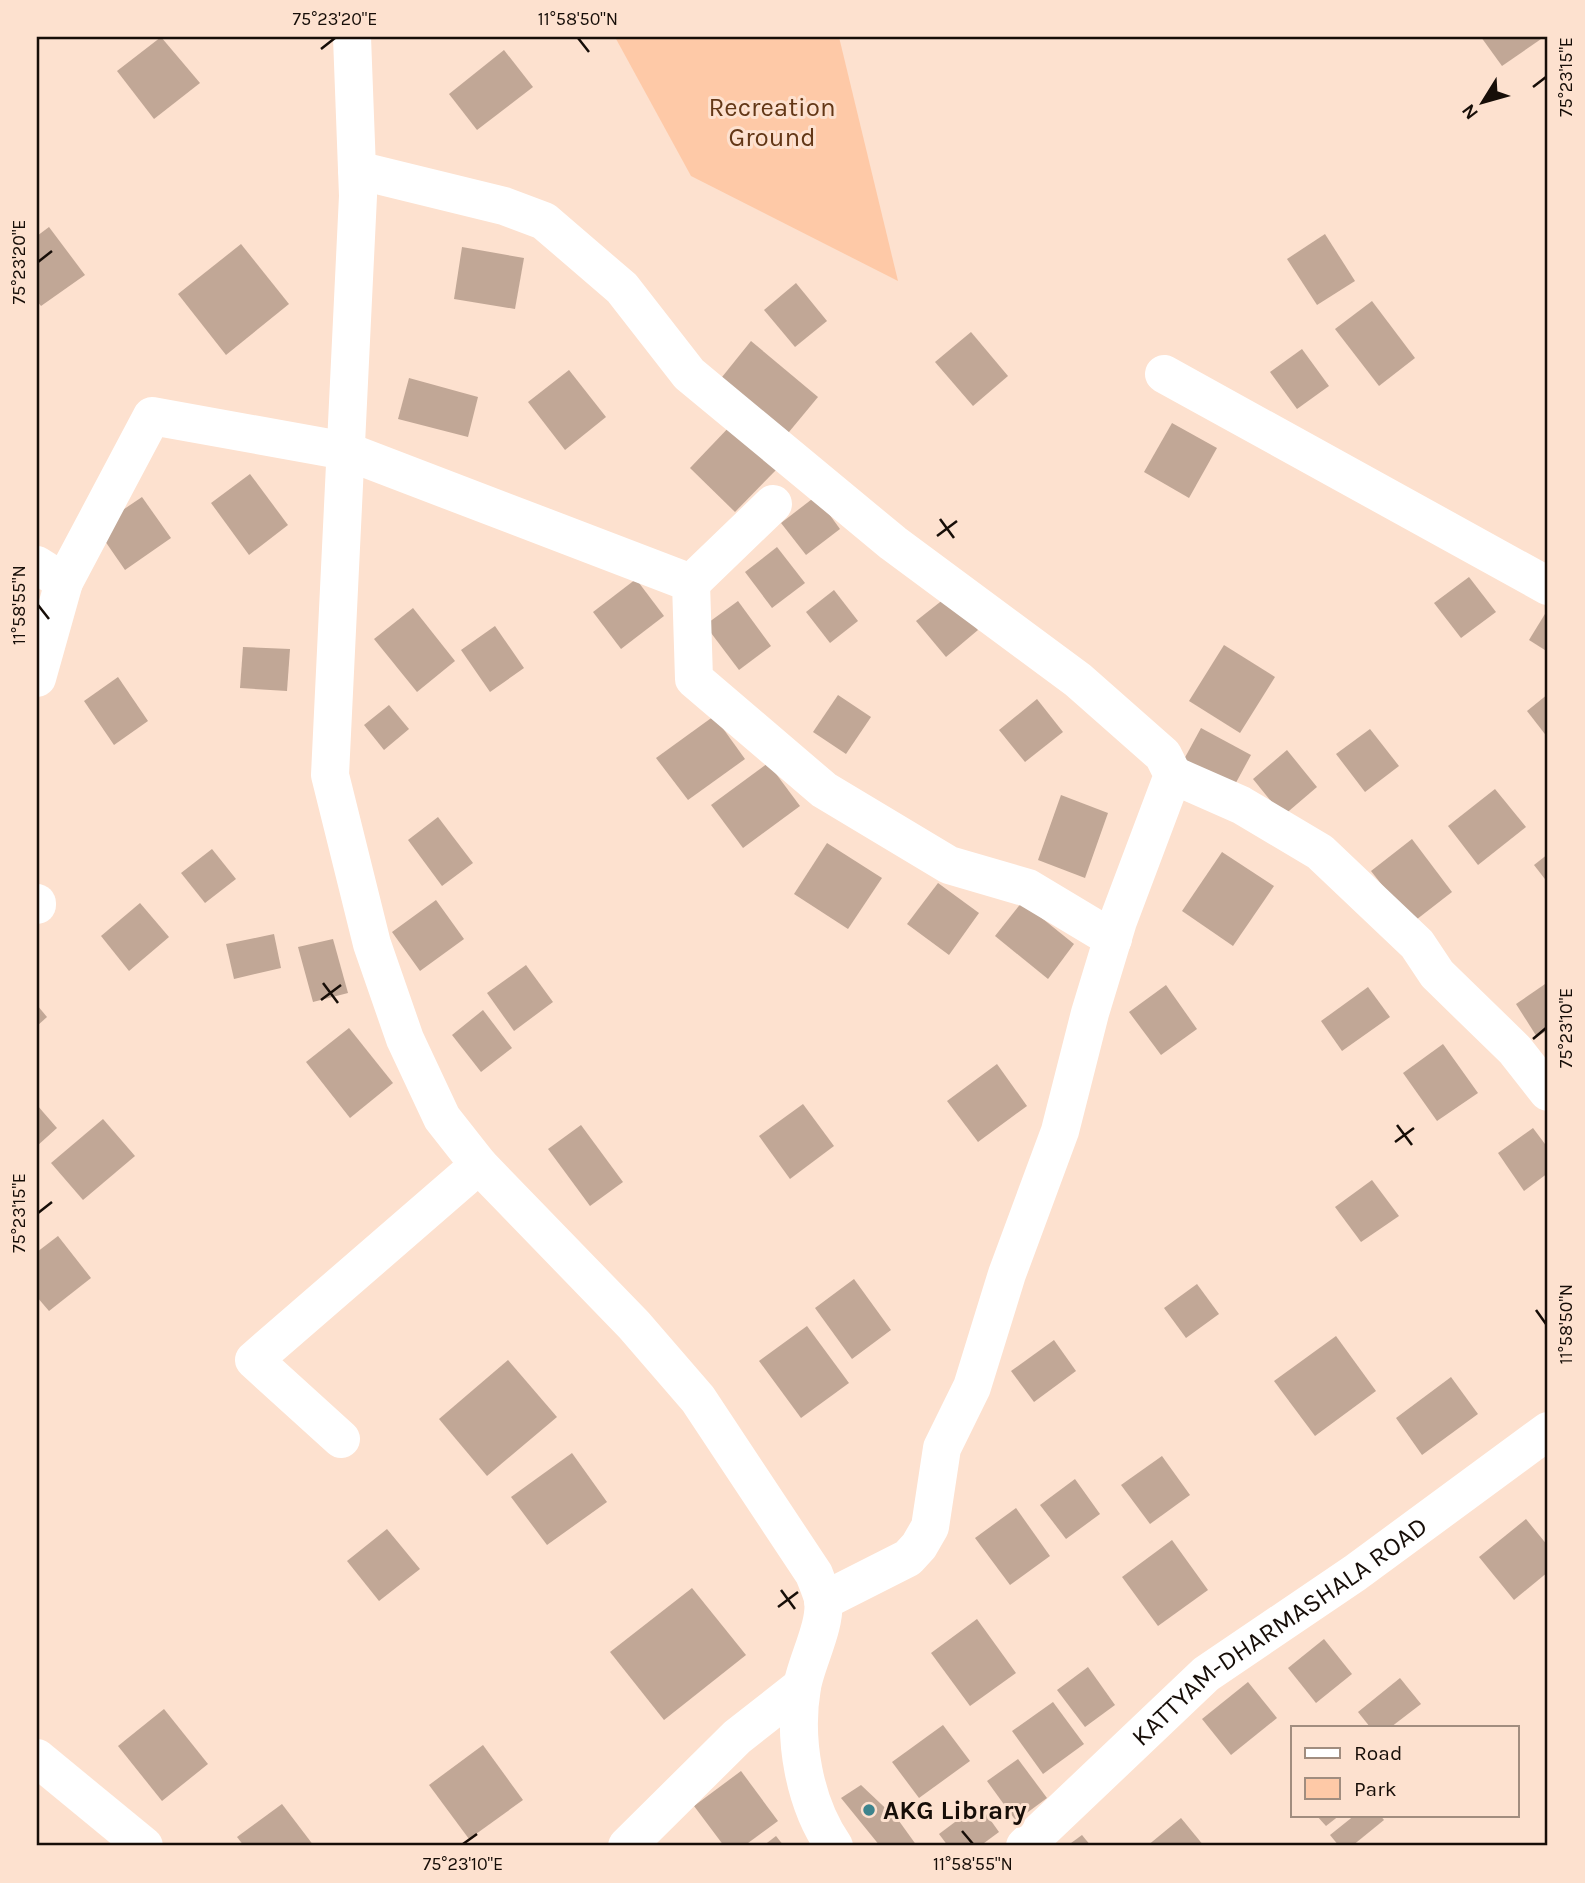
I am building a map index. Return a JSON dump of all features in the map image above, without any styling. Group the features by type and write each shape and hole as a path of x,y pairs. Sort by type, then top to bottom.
{"street":[{"path":"352,37 357,170 330,775 372,944 405,1039 442,1118 479,1165 634,1325 698,1399 814,1574 824,1601 817,1639 802,1686 798,1725 801,1759 821,1828 834,1846"},
{"path":"357,170 504,206 544,220 622,288 689,374 893,543 1078,680 1163,755 1173,775 1241,805 1320,852 1417,944 1437,974 1515,1051 1548,1092"},
{"path":"1164,374 1548,586"},
{"path":"37,678 51,573 152,416 346,451 691,583"},
{"path":"773,504 691,583 694,678 824,790 949,865 1028,888 1113,939"},
{"path":"824,1601 908,1558 930,1527 942,1448 972,1388 1007,1274 1060,1131 1090,1013 1113,939 1173,775"},
{"path":"341,1439 254,1360 479,1165"},
{"name":"KATTYAM-DHARMASHALA ROAD","path":"1025,1846 1206,1674 1355,1573 1548,1431"},
{"path":"627,1846 737,1737 802,1686"},
{"path":"37,1758 144,1846"}],"green space":[{"name":"Recreation Ground","path":"615,37 839,37 898,281 691,176"}],"building":[{"path":"161,37 200,83 154,119 117,71"},
{"path":"1481,37 1544,37 1502,66"},
{"path":"504,50 533,87 477,130 449,94"},
{"path":"49,227 85,275 41,306 37,301 37,236"},
{"path":"1325,234 1355,281 1317,305 1287,259"},
{"path":"241,244 289,304 226,355 178,294"},
{"path":"462,247 524,258 515,309 454,299"},
{"path":"796,283 827,321 795,347 764,310"},
{"path":"1372,301 1415,358 1379,386 1335,329"},
{"path":"971,332 1008,376 973,406 935,362"},
{"path":"751,341 818,397 784,438 718,382"},
{"path":"1302,349 1329,386 1297,409 1270,372"},
{"path":"569,370 606,417 565,450 528,402"},
{"path":"409,378 478,397 468,437 398,419"},
{"path":"1172,423 1217,448 1189,498 1144,472"},
{"path":"732,424 777,469 735,512 690,468"},
{"path":"250,474 288,525 249,555 211,503"},
{"path":"816,496 840,529 806,555 781,523"},
{"path":"142,497 171,538 125,570 96,528"},
{"path":"777,547 805,583 772,608 745,572"},
{"path":"1469,577 1496,612 1461,638 1434,603"},
{"path":"636,579 664,616 621,649 593,612"},
{"path":"834,590 858,621 830,643 806,612"},
{"path":"949,595 978,630 946,657 916,621"},
{"path":"738,601 771,646 739,670 705,625"},
{"path":"413,608 455,661 417,692 374,639"},
{"path":"1548,609 1548,652 1529,640"},
{"path":"495,626 524,668 490,692 461,650"},
{"path":"1224,645 1275,677 1240,733 1189,701"},
{"path":"243,647 290,649 287,691 240,688"},
{"path":"118,677 148,721 114,745 84,701"},
{"path":"1548,694 1548,738 1527,711"},
{"path":"838,695 871,717 846,754 813,732"},
{"path":"1037,699 1063,732 1025,762 999,730"},
{"path":"389,705 409,729 384,750 364,725"},
{"path":"714,716 745,759 688,800 656,758"},
{"path":"1201,728 1251,755 1232,790 1182,763"},
{"path":"1370,729 1399,766 1365,792 1336,754"},
{"path":"1287,750 1317,787 1283,816 1253,779"},
{"path":"768,763 800,806 743,848 711,805"},
{"path":"1495,789 1526,827 1478,865 1448,826"},
{"path":"1061,795 1108,813 1085,878 1038,860"},
{"path":"438,817 473,863 442,886 408,840"},
{"path":"1412,839 1452,892 1412,923 1371,871"},
{"path":"827,843 882,878 848,929 794,894"},
{"path":"212,849 236,879 205,903 181,873"},
{"path":"1222,852 1274,886 1233,946 1182,911"},
{"path":"1548,854 1548,883 1534,865"},
{"path":"938,883 979,913 949,955 907,924"},
{"path":"436,900 464,939 420,971 392,932"},
{"path":"1022,902 1074,944 1048,979 995,936"},
{"path":"140,903 169,937 129,971 101,936"},
{"path":"274,934 281,968 234,979 226,944"},
{"path":"333,939 348,993 313,1002 298,947"},
{"path":"526,965 553,1002 514,1031 487,993"},
{"path":"1548,982 1548,1030 1537,1037 1516,1004"},
{"path":"1166,985 1197,1029 1161,1055 1129,1012"},
{"path":"1368,987 1390,1017 1342,1051 1321,1021"},
{"path":"37,1005 47,1017 37,1026"},
{"path":"483,1010 512,1048 481,1072 452,1035"},
{"path":"349,1028 393,1083 350,1118 306,1062"},
{"path":"1443,1044 1478,1093 1437,1121 1403,1073"},
{"path":"997,1064 1027,1106 978,1142 947,1101"},
{"path":"803,1104 834,1146 790,1179 759,1136"},
{"path":"37,1105 57,1128 37,1146"},
{"path":"103,1119 135,1156 83,1200 51,1163"},
{"path":"581,1125 623,1182 590,1206 548,1149"},
{"path":"1533,1128 1548,1148 1548,1173 1524,1191 1498,1153"},
{"path":"1372,1180 1399,1216 1361,1242 1335,1207"},
{"path":"58,1236 91,1278 49,1311 37,1297 37,1252"},
{"path":"854,1279 891,1330 852,1359 815,1308"},
{"path":"1197,1284 1219,1314 1186,1338 1164,1308"},
{"path":"807,1326 849,1383 801,1418 759,1361"},
{"path":"1336,1336 1376,1391 1315,1436 1274,1381"},
{"path":"1054,1340 1076,1371 1034,1402 1011,1371"},
{"path":"508,1360 557,1417 487,1476 439,1419"},
{"path":"1451,1377 1478,1414 1422,1455 1396,1418"},
{"path":"572,1453 607,1502 547,1545 511,1497"},
{"path":"1162,1456 1190,1495 1150,1524 1121,1485"},
{"path":"1075,1479 1100,1514 1066,1539 1040,1505"},
{"path":"1016,1508 1050,1556 1010,1585 975,1538"},
{"path":"1526,1519 1548,1546 1548,1572 1514,1600 1479,1557"},
{"path":"387,1529 420,1569 379,1601 347,1561"},
{"path":"1172,1540 1208,1590 1158,1626 1122,1577"},
{"path":"692,1588 746,1655 664,1720 610,1652"},
{"path":"977,1619 1016,1673 970,1706 931,1653"},
{"path":"1324,1639 1352,1674 1316,1703 1288,1668"},
{"path":"1088,1667 1115,1705 1085,1727 1057,1690"},
{"path":"1400,1678 1421,1704 1392,1726 1369,1726 1358,1712"},
{"path":"1248,1682 1277,1718 1231,1755 1202,1719"},
{"path":"1053,1702 1084,1744 1043,1774 1012,1731"},
{"path":"164,1709 208,1764 162,1801 118,1746"},
{"path":"943,1725 970,1761 919,1798 892,1762"},
{"path":"483,1745 523,1800 469,1839 429,1785"},
{"path":"1018,1759 1047,1798 1016,1821 987,1781"},
{"path":"741,1771 778,1821 744,1846 724,1846 694,1806"},
{"name":"AKG Library","path":"861,1785 899,1821 917,1846 880,1846 841,1798"},
{"path":"282,1804 314,1846 244,1846 237,1837"},
{"path":"979,1804 999,1832 980,1846 948,1846 939,1834"},
{"path":"1317,1816 1339,1816 1326,1826"},
{"path":"1354,1816 1381,1816 1384,1820 1352,1846 1339,1846 1330,1835"},
{"path":"1181,1818 1204,1846 1147,1846"},
{"path":"1082,1835 1091,1846 1067,1846"},
{"path":"776,1836 784,1846 763,1846"}],"place":[{"name":"AKG Library","path":"869,1810"}]}
